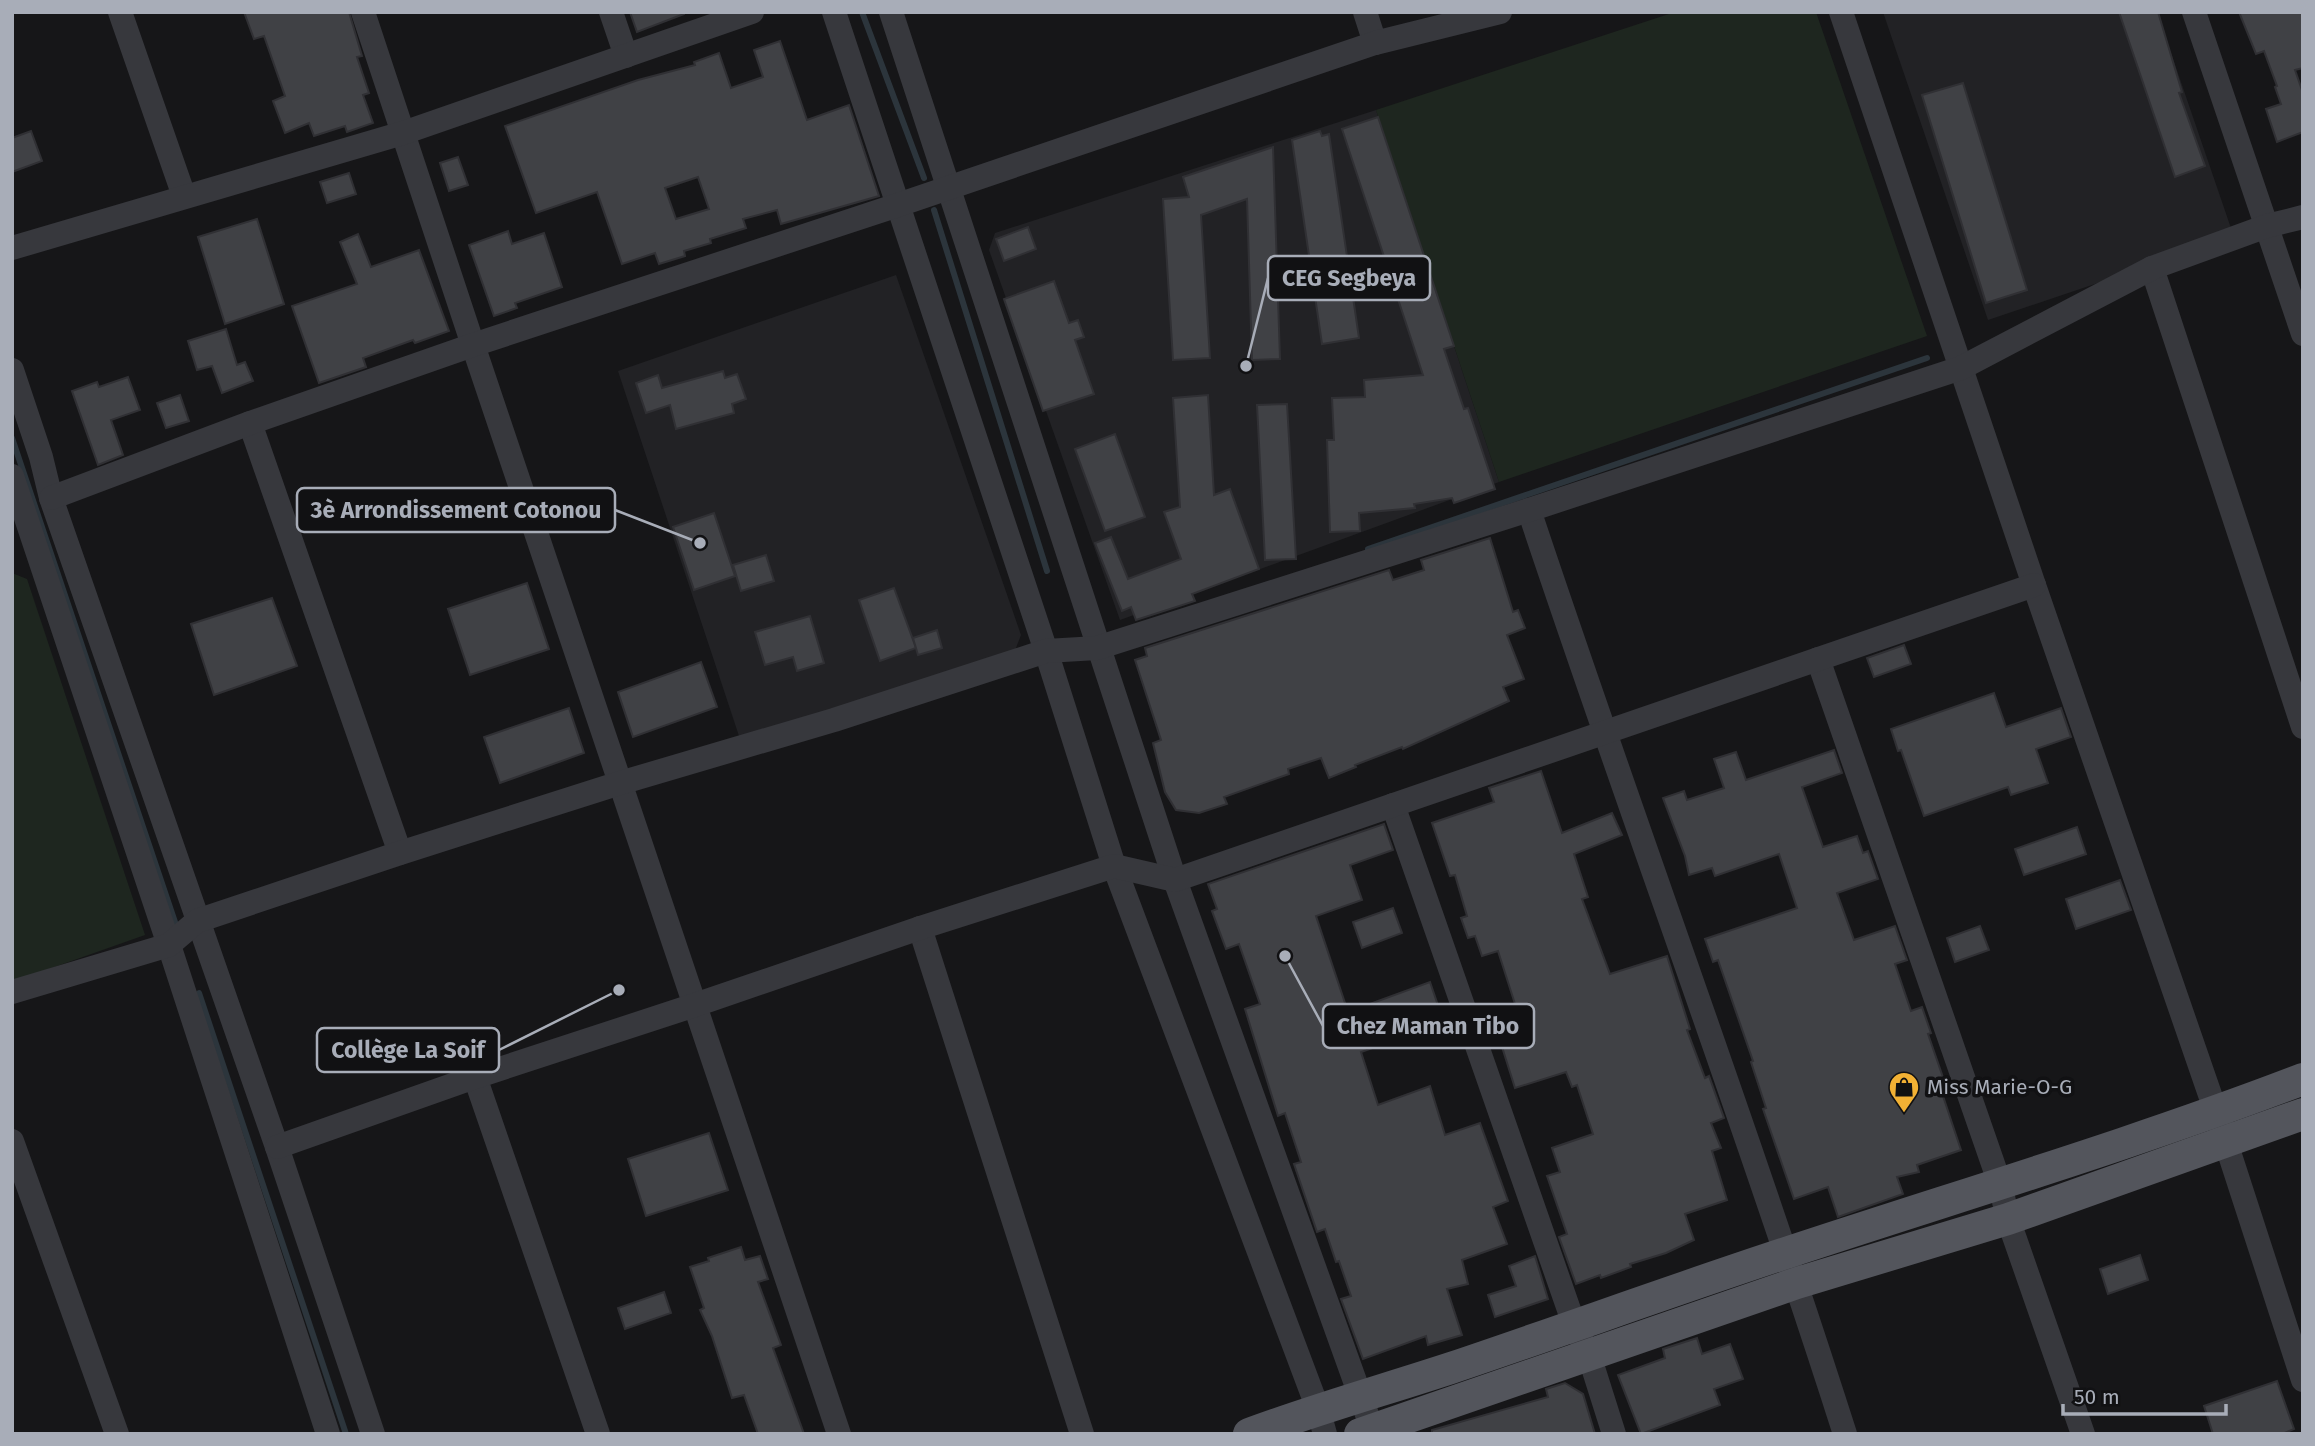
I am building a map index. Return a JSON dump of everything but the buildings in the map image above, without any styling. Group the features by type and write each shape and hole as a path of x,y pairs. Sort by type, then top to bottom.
{"main road":[{"path":"1250,1434 1321,1421 1362,1398 1787,1253 2216,1112 2303,1079"},
{"path":"1369,1432 1797,1283 2008,1219 2303,1114"}],"street":[{"path":"120,12 184,196"},
{"path":"363,12 839,1434"},
{"path":"611,12 626,56"},
{"path":"12,248 403,133 752,12"},
{"path":"834,12 1046,651 1114,866 1321,1421"},
{"path":"891,12 1175,880 1362,1398 1369,1432"},
{"path":"1365,12 1375,43"},
{"path":"51,498 473,345 898,205 1375,43 1500,12"},
{"path":"1841,12 2034,585 2216,1112 2303,1380"},
{"path":"2194,12 2303,334"},
{"path":"12,992 169,946 197,920 400,853 620,783 834,720 1046,651 1097,648 1530,510 1961,368 2152,268 2267,226 2303,217"},
{"path":"2152,268 2303,727"},
{"path":"12,370 41,457 51,498 277,1147 373,1434"},
{"path":"250,424 400,853"},
{"path":"12,476 16,502 169,946 328,1434"},
{"path":"1530,510 1604,733 1787,1253 1845,1434"},
{"path":"277,1147 475,1077 1114,866 1175,880 2034,585"},
{"path":"1818,659 2000,1184 2008,1219 2083,1434"},
{"path":"1393,805 1575,1327 1589,1355 1614,1434"},
{"path":"920,928 1082,1434"},
{"path":"475,1077 598,1434"},
{"path":"12,1141 117,1434"}],"shaded area":[{"path":"1675,12 1816,12 1927,336 1499,482 1376,110"},
{"path":"1883,12 2157,12 2234,237 1988,320"},
{"path":"1376,110 1499,482 1120,620 989,250 995,233"},
{"path":"896,275 1021,635 1012,658 741,742 618,371"},
{"path":"12,573 27,579 145,935 12,982"}],"waterway":[{"path":"862,12 924,178"},
{"path":"934,210 1047,571"},
{"path":"1368,549 1927,358"},
{"path":"12,438 177,928"},
{"path":"199,993 346,1434"}],"place":[{"name":"CEG Segbeya","path":"1246,366"},
{"name":"3è Arrondissement Cotonou","path":"700,543"},
{"name":"Chez Maman Tibo","path":"1285,956"},
{"name":"Collège La Soif","path":"619,990"},
{"name":"Miss Marie-O-G","path":"1904,1114"}]}
